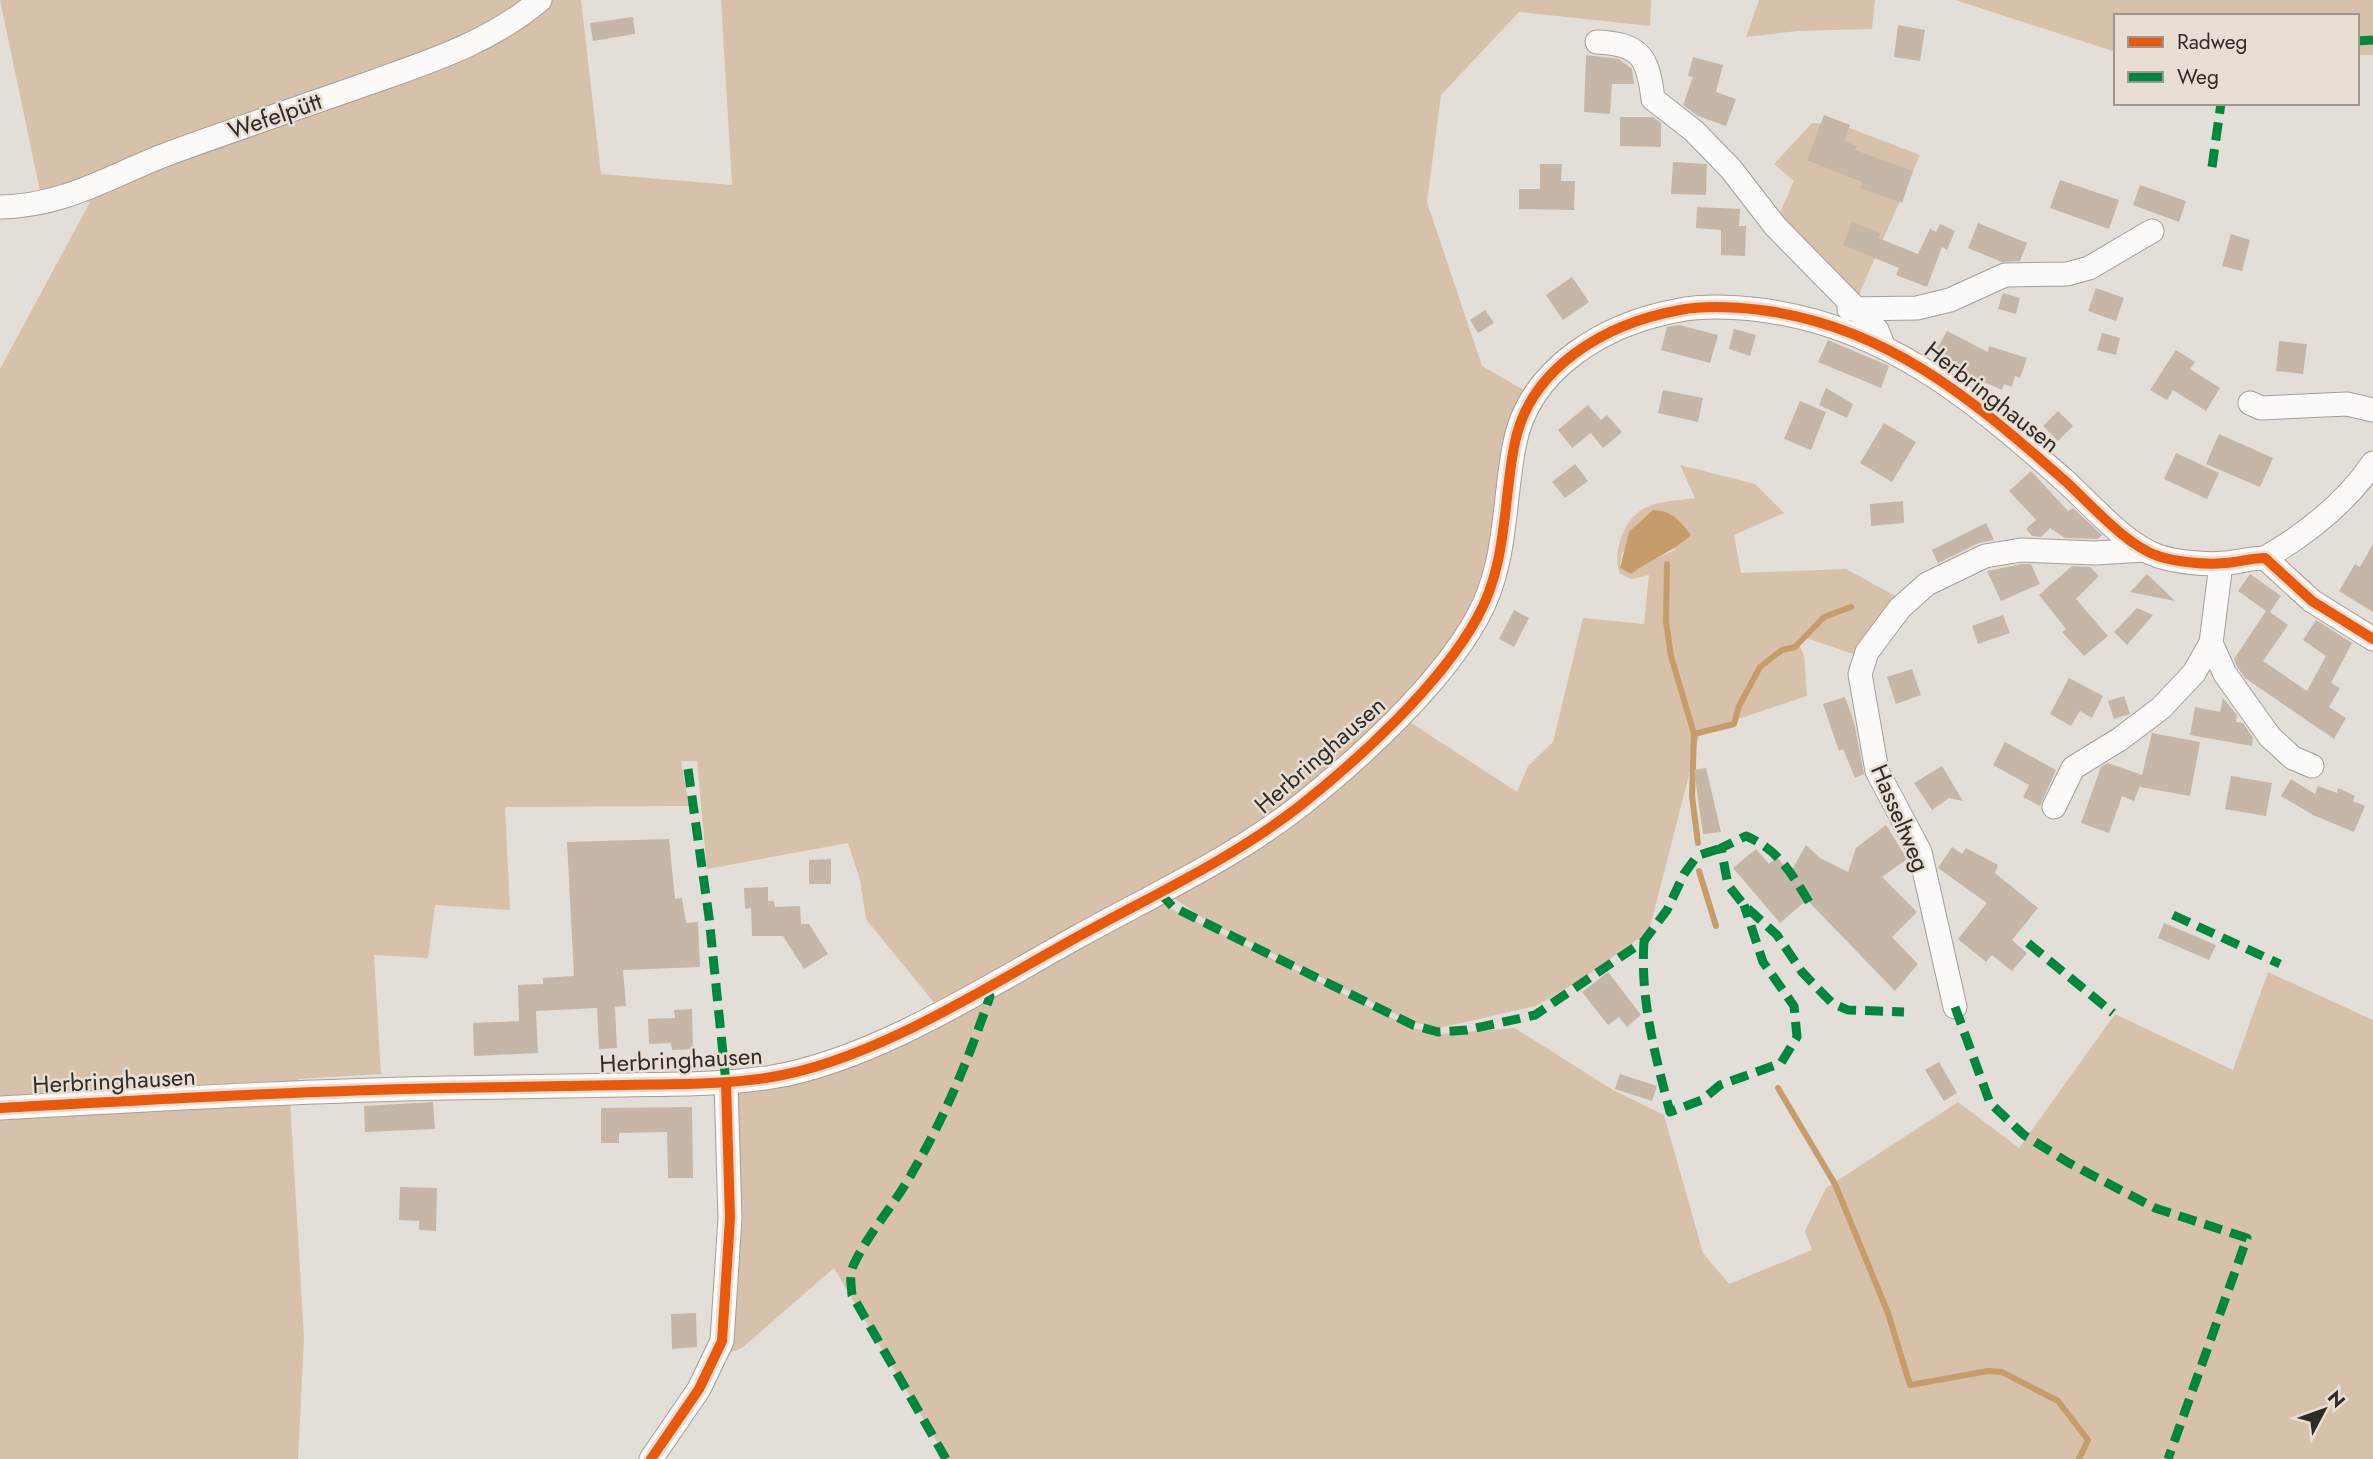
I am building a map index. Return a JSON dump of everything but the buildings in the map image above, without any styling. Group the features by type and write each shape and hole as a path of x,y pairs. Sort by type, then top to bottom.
{"street":[{"name":"Wefelpütt","path":"0,207 39,204 70,197 168,154 433,60 500,30 540,0"},
{"name":"Herbringhausen","path":"1597,42 1633,47 1650,74 1653,99 1694,131 1731,169 1775,226 1877,330 1883,345"},
{"name":"Herbringhausen","path":"1816,320 1820,312 1857,308 1917,308 1950,300 2005,275 2067,274 2089,268 2152,231"},
{"name":"Herbringhausen","path":"0,1108 302,1092 726,1083 806,1069 901,1031 1228,856 1334,777 1428,685 1477,619 1498,567 1515,438 1535,394 1573,353 1598,336 1639,318 1692,308 1741,308 1816,320 1883,345 1922,367 1995,423 2145,550 2171,558 2221,564 2265,558"},
{"path":"2250,403 2261,408 2347,404 2373,410"},
{"path":"2373,463 2327,514 2297,540 2265,558 2312,601 2373,639"},
{"name":"Hasseltweg","path":"1955,1006 1920,852 1877,771 1860,674 1867,652 1900,608 1927,584 1985,556 2021,550 2095,553 2145,550"},
{"path":"2053,807 2073,768 2146,721 2180,690 2200,664 2211,643 2221,564"},
{"path":"2211,643 2225,674 2270,737 2293,758 2312,765"},
{"path":"651,1459 699,1389 722,1341 730,1219 726,1083"}],"shaded area":[{"path":"0,0 581,0 601,174 732,185 721,0 1651,0 1650,26 1519,12 1441,95 1427,202 1482,366 1529,393 1481,593 1420,685 1352,753 1239,837 1158,884 935,1004 866,919 860,880 848,843 707,869 697,761 681,761 689,806 505,807 510,910 435,905 428,958 374,955 381,1074 298,1079 290,1100 304,1338 298,1459 0,1459 0,369 90,202 41,196"},
{"path":"1759,0 1875,0 1872,29 1797,31 1746,37"},
{"path":"1955,0 2373,0 2373,55 2359,55 2359,14 2114,14 2114,51"},
{"path":"1812,123 1839,124 1920,155 1857,299 1778,217 1794,181 1774,164"},
{"path":"1680,465 1755,484 1784,513 1734,535 1741,573 1846,569 1901,599 1859,656 1806,638 1799,645 1804,655 1807,696 1700,732 1649,931 1582,979 1536,1006 1439,1028 1412,1022 1209,922 1169,895 1402,717 1517,792 1528,766 1553,742 1583,618 1644,624 1649,575 1631,579 1619,573 1618,567 1619,547 1630,521 1637,513 1653,504 1695,498","holes":["1677,549 1646,563 1631,574 1620,568 1622,552"]},
{"path":"1653,510 1675,517 1691,535 1631,574 1620,568 1629,532"},
{"path":"1157,902 1413,1028 1440,1034 1515,1028 1613,1090 1664,1115 1703,1253 1729,1284 1812,1250 1805,1231 1826,1188 1958,1102 2019,1148 2115,1014 2233,1070 2268,972 2373,1020 2373,1459 947,1459 834,1268 742,1348 723,1356 725,1096 855,1059"}],"waterway":[{"path":"1667,564 1666,621 1671,656 1694,734 1692,796 1698,843"},
{"path":"1694,734 1734,724 1739,706 1760,667 1782,650 1795,647 1824,617 1851,607"},
{"path":"1699,871 1716,926"},
{"path":"1778,1088 1835,1184 1888,1313 1910,1385 1988,1371 2002,1372 2058,1401 2088,1440 2079,1459"}],"marked path":[{"path":"2359,41 2373,40"},
{"path":"2212,167 2221,105"},
{"path":"688,769 709,917 726,1083"},
{"path":"1809,902 1783,863 1767,848 1746,836 1721,848 1728,885 1744,905 1777,935 1802,972 1832,1003 1848,1010 1904,1012"},
{"path":"1160,893 1173,907 1413,1025 1438,1032 1467,1030 1535,1015 1644,941 1667,910 1684,874 1697,856 1721,848"},
{"path":"1644,941 1647,1006 1670,1112 1702,1100 1720,1085 1781,1063 1797,1037 1794,1006 1763,962 1744,905"},
{"path":"2173,915 2280,964"},
{"path":"2028,943 2113,1013"},
{"path":"946,1459 852,1295 851,1275 860,1252 905,1184 946,1109 990,996 986,987"},
{"path":"1955,1007 1990,1103 2024,1135 2069,1163 2155,1208 2247,1238 2168,1459"}],"cycle path":[{"path":"0,1108 335,1091 735,1081 772,1077 811,1068 890,1038 969,998 1248,842 1301,805 1373,743 1442,669 1477,618 1487,598 1503,534 1514,447 1522,419 1536,394 1553,372 1575,353 1599,338 1652,316 1680,310 1700,307 1761,310 1806,319 1848,332 1887,349 1925,370 1995,421 2063,479 2120,533 2145,550 2165,558 2200,563 2265,558 2312,601 2373,639"},
{"path":"651,1459 699,1389 722,1341 730,1218 726,1083"}]}
